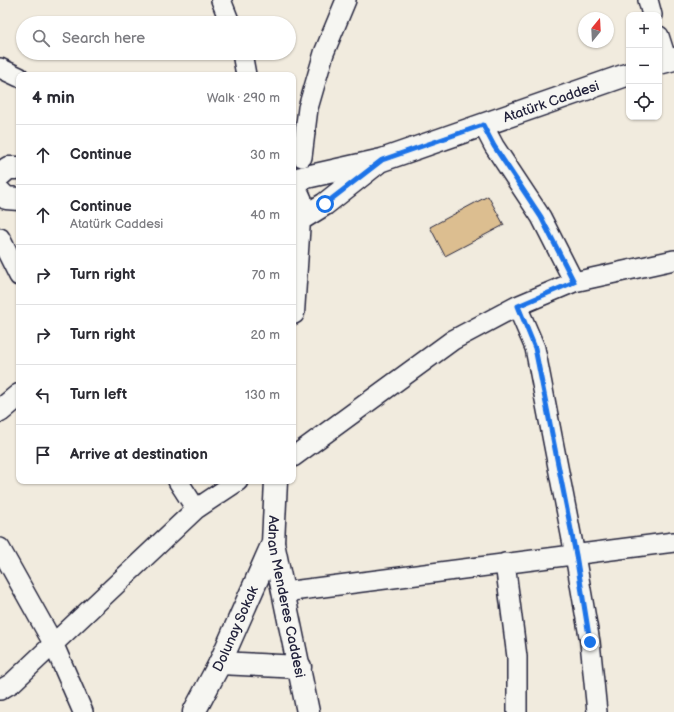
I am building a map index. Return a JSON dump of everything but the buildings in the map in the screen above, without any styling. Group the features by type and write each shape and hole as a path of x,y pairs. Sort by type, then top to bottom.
{"street":[{"path":"220,0 227,16"},
{"path":"331,170 298,155 308,108 324,53 346,0"},
{"path":"648,0 651,12"},
{"path":"662,43 668,57"},
{"path":"243,60 245,72"},
{"path":"0,68 16,76"},
{"name":"Atatürk Caddesi","path":"382,160 626,75"},
{"path":"483,125 494,146 541,217 574,282"},
{"path":"296,179 331,170 382,160"},
{"path":"296,223 325,204 382,160"},
{"path":"0,162 16,167"},
{"path":"0,175 8,168 16,168"},
{"path":"296,192 301,198 302,205 296,223"},
{"path":"0,238 16,270"},
{"path":"296,455 453,340 518,306 574,282 674,260"},
{"path":"518,306 535,348 576,555 590,642 597,712"},
{"path":"0,411 16,398"},
{"path":"180,484 196,509"},
{"path":"0,690 12,684 53,643 196,509 234,484"},
{"name":"Adnan Menderes Caddesi","path":"276,484 272,543 300,667 308,712"},
{"path":"284,592 674,542"},
{"name":"Dolunay Sokak","path":"194,712 220,663 272,543"},
{"path":"0,548 53,643 83,712"},
{"path":"505,563 517,657 517,712"},
{"path":"220,663 300,667"}],"route":[{"path":"325,204 382,160 483,125 494,146 541,217 574,282 518,306 535,348 576,555 590,642"}]}
